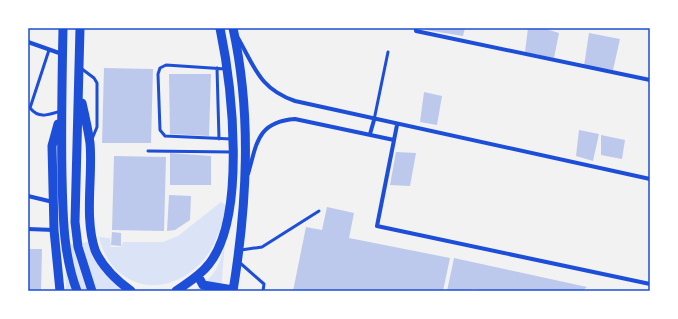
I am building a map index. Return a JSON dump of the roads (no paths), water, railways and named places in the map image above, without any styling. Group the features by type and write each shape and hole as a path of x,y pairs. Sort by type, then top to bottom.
{"main road":[{"path":"63,28 61,133 65,251 77,291"},
{"path":"80,28 75,222 78,247 92,291"},
{"path":"176,291 198,276 209,264 221,242 230,194 234,139 228,69 220,28"},
{"path":"198,276 203,285 234,291 245,186 246,151 244,95 234,29"},
{"path":"79,84 90,142 92,233 96,250 103,264 113,277 131,291"},
{"path":"60,291 54,230 52,146 61,111"}],"street":[{"path":"416,28 416,31 650,80"},
{"path":"234,29 260,77 270,89 281,96 295,101 374,120 650,179"},
{"path":"28,42 62,54"},
{"path":"245,186 259,137 267,127 279,120 294,119 394,140"},
{"path":"370,134 374,120"},
{"path":"397,125 377,226 650,284"},
{"path":"28,196 53,202"},
{"path":"28,229 54,230"}],"lane":[{"path":"49,50 30,108 34,113 41,116 61,111"},
{"path":"374,120 388,52"},
{"path":"228,69 166,65 160,68 158,74 160,130 164,136 234,139"},
{"path":"79,67 97,82 97,126 96,133 90,142"},
{"path":"218,68 218,139"},
{"path":"148,151 233,152"},
{"path":"239,251 262,247 319,211"},
{"path":"238,261 264,284 263,291"}]}
